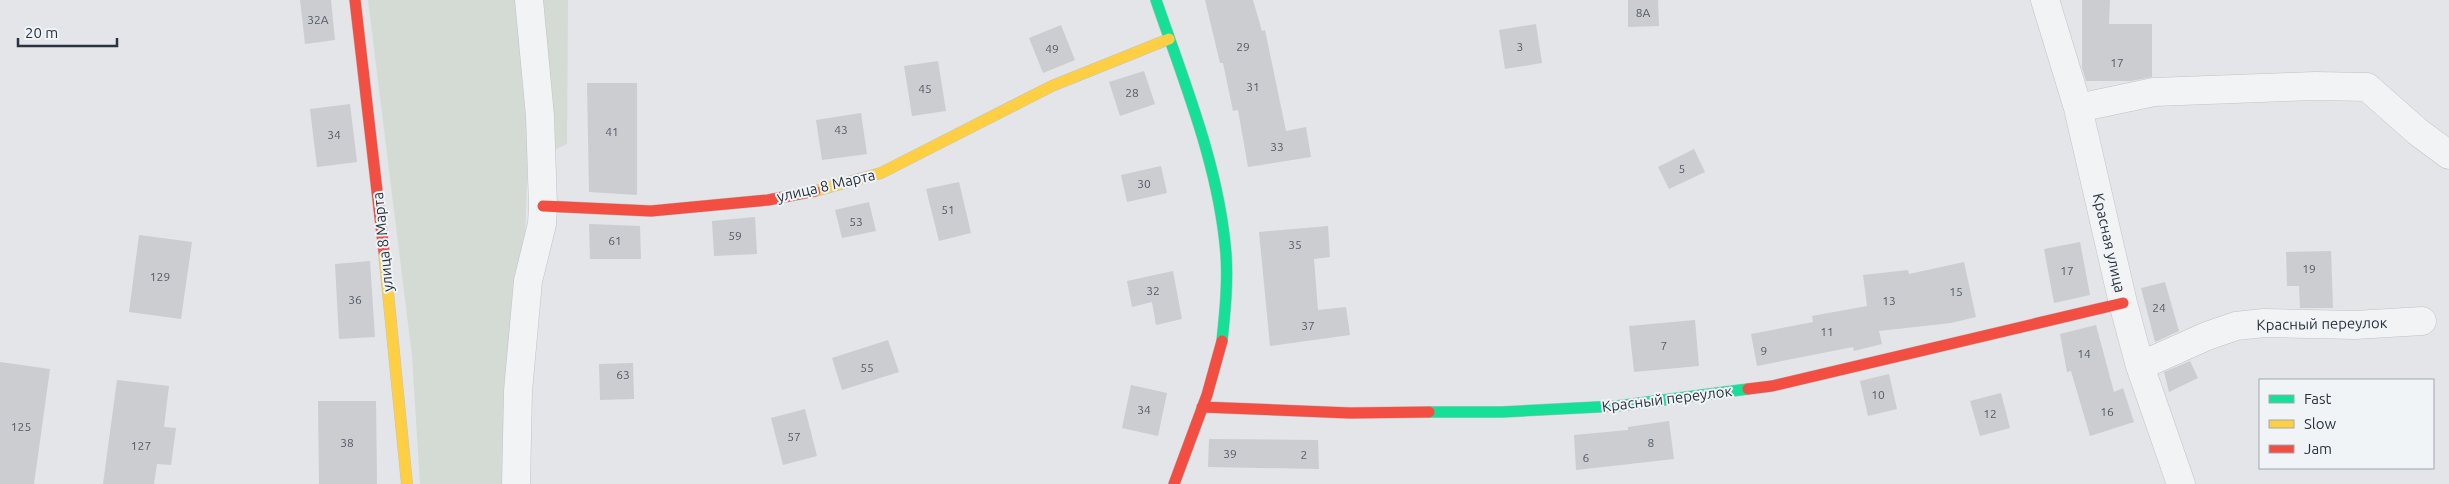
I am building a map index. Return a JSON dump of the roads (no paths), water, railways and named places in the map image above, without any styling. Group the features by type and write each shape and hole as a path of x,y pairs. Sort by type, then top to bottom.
{"street":[{"name":"улица 8 Марта","path":"355,0 384,236 407,484"},
{"path":"516,484 518,391 528,281 542,224 543,206 540,116 529,0"},
{"path":"1156,0 1210,160 1225,242 1227,292 1222,341 1202,407 1174,484"},
{"name":"Красная улица","path":"2045,0 2078,108 2123,303 2140,366 2181,484"},
{"name":"улица 8 Марта","path":"543,206 651,211 768,200 826,189 881,173 965,132 1052,86 1169,39"},
{"path":"2078,108 2154,92 2316,86 2368,87 2418,132 2449,155"},
{"name":"Красный переулок","path":"1202,407 1350,414 1502,412 1617,406 1772,386 2123,303"},
{"name":"Красный переулок","path":"2140,366 2207,336 2236,326 2264,322 2355,325 2422,321"}]}
